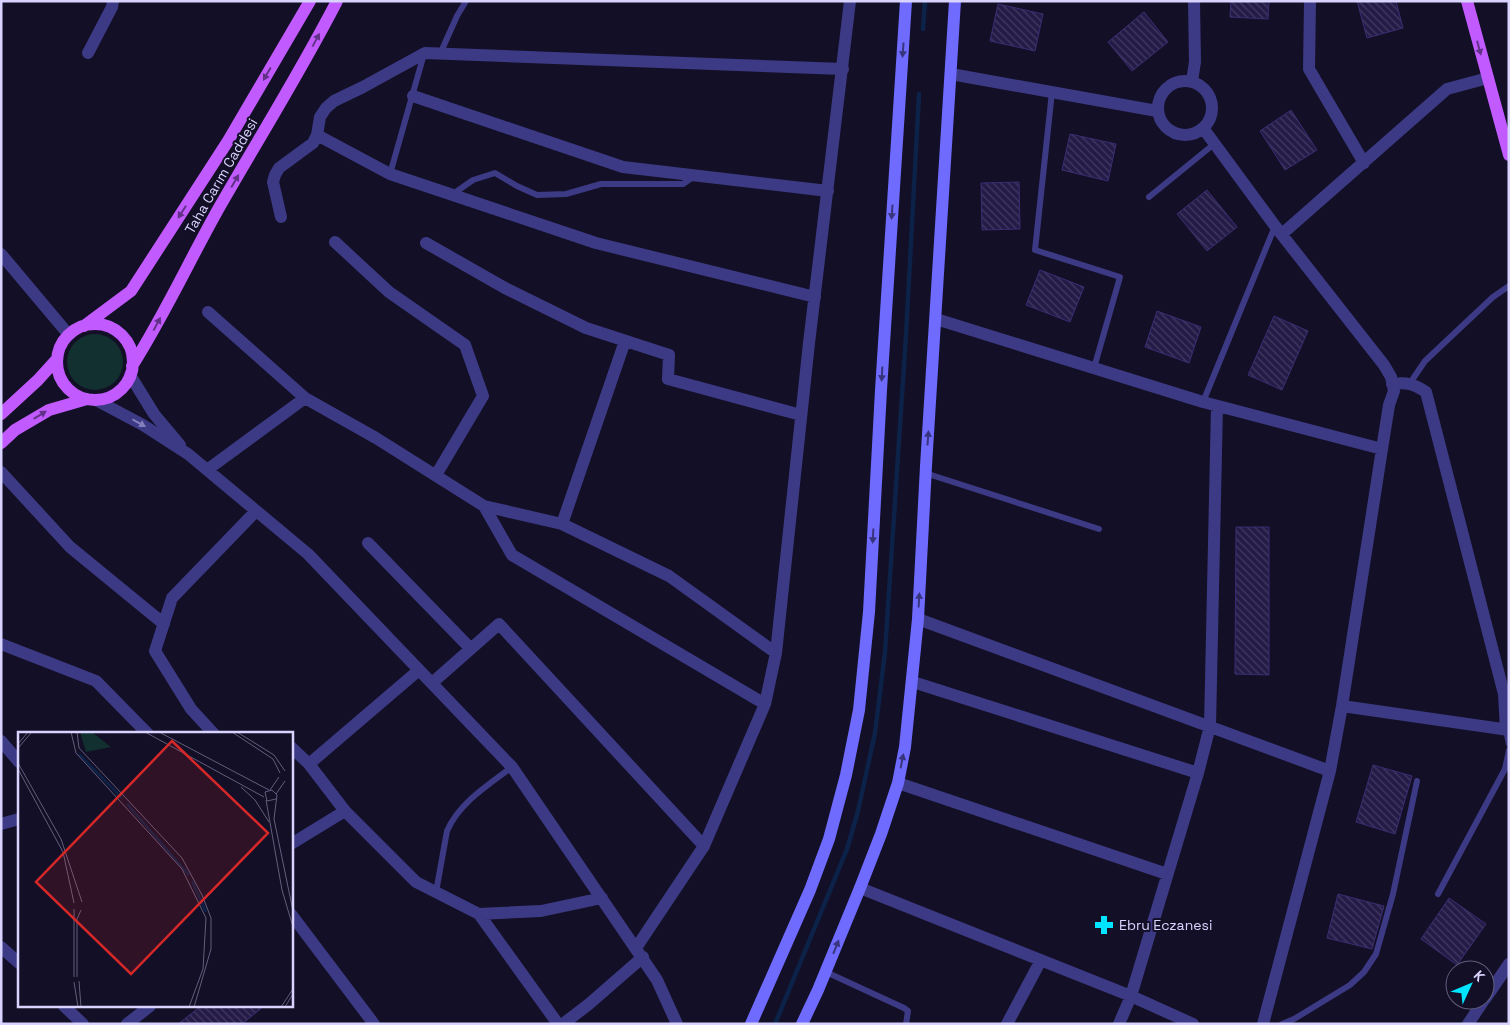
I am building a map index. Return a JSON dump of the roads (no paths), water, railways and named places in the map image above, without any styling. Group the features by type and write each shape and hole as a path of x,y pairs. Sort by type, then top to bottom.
{"main road":[{"name":"Taha Carım Caddesi","path":"84,326 131,291 228,141 310,1"},
{"name":"Taha Carım Caddesi","path":"131,370 220,207 310,52 337,1"},
{"path":"751,1024 810,890 826,847 846,775 859,710 869,612 906,1"},
{"path":"803,1024 860,888 898,783 905,747 918,620 955,1"},
{"path":"1466,1 1509,155"},
{"path":"1,443 15,430 49,410 92,400 113,395 127,383 131,370 129,348 119,333 102,326 84,326 69,335 63,342 57,359 57,368 64,385 78,396 92,400"},
{"path":"1,414 38,380 57,359"}],"street":[{"path":"88,53 112,7 113,1"},
{"path":"563,1024 589,1004 639,953 704,846 765,704 776,653 814,297 850,1"},
{"path":"1192,81 1195,62 1194,1"},
{"path":"1310,1 1310,69 1364,163"},
{"path":"281,217 273,182 275,175 285,163 308,149 313,143 317,135 320,117 326,108 334,101 424,53 843,69"},
{"path":"951,74 1157,111"},
{"path":"1278,230 1364,163 1447,88 1488,78"},
{"path":"1192,81 1207,91 1212,109 1210,118 1203,128 1190,135 1180,135 1165,127 1157,111 1158,102 1161,94 1174,82 1192,81"},
{"path":"413,96 623,167 828,191"},
{"path":"1203,128 1278,230 1384,365 1391,377 1394,391 1389,405 1342,706 1330,771 1263,1024"},
{"path":"317,135 390,174 596,244 814,297"},
{"path":"335,242 389,292 465,345 483,396 436,476"},
{"path":"426,243 513,292 586,328 669,355 668,379 801,415"},
{"path":"1,254 69,335"},
{"path":"208,312 305,398 376,438 484,506 562,524 669,576 776,653"},
{"path":"936,319 1203,402 1382,449"},
{"path":"562,524 626,341"},
{"path":"131,370 154,414 188,454"},
{"path":"1342,706 1508,730 1504,694 1426,392 1410,383 1392,384"},
{"path":"207,470 305,398"},
{"path":"92,400 143,425 188,454 308,554 512,767 658,980 677,1024"},
{"path":"1119,1024 1131,996 1198,773 1210,726 1217,406"},
{"path":"1,472 70,547 164,624"},
{"path":"484,506 512,555 765,704"},
{"path":"212,732 191,709 155,652 172,598 256,511"},
{"path":"368,542 471,649"},
{"path":"918,620 1330,771"},
{"path":"432,683 499,624 704,846"},
{"path":"1,644 96,681 146,732"},
{"path":"309,764 420,670"},
{"path":"913,682 1198,773"},
{"path":"1,741 18,761"},
{"path":"292,748 309,764 345,811 416,882 479,914 558,1024"},
{"path":"898,783 1167,874"},
{"path":"292,843 345,811"},
{"path":"1,824 18,819"},
{"path":"860,888 1131,996 1193,1024"},
{"path":"479,914 541,911 602,898"},
{"path":"292,915 374,1024"},
{"path":"1,947 18,963"},
{"path":"1006,1024 1041,960"},
{"path":"1495,985 1509,964"},
{"path":"66,1008 82,1024"},
{"path":"127,1024 147,1008"},
{"path":"1468,1024 1478,1010"}],"lane":[{"path":"440,54 466,1"},
{"path":"390,174 424,53"},
{"path":"1052,92 1034,250 1120,277 1094,368"},
{"path":"1149,197 1214,144"},
{"path":"452,195 473,180 495,173 537,195 566,194 601,184 683,184 695,175"},
{"path":"1203,402 1278,230"},
{"path":"1410,383 1425,361 1492,297 1509,286"},
{"path":"926,474 1099,529"},
{"path":"1508,730 1509,744"},
{"path":"1438,894 1505,769 1509,750"},
{"path":"436,892 447,831 451,822 472,798 512,767"},
{"path":"1282,1024 1294,1019 1350,985 1364,972 1376,954 1393,894 1417,781"},
{"path":"826,972 904,1008 908,1011 906,1024"}],"waterway":[{"path":"923,29 925,1"},
{"path":"775,1024 847,849 858,811 875,733 885,652 906,335 919,94"}],"place":[{"name":"Ebru Eczanesi","path":"1104,925"}]}
